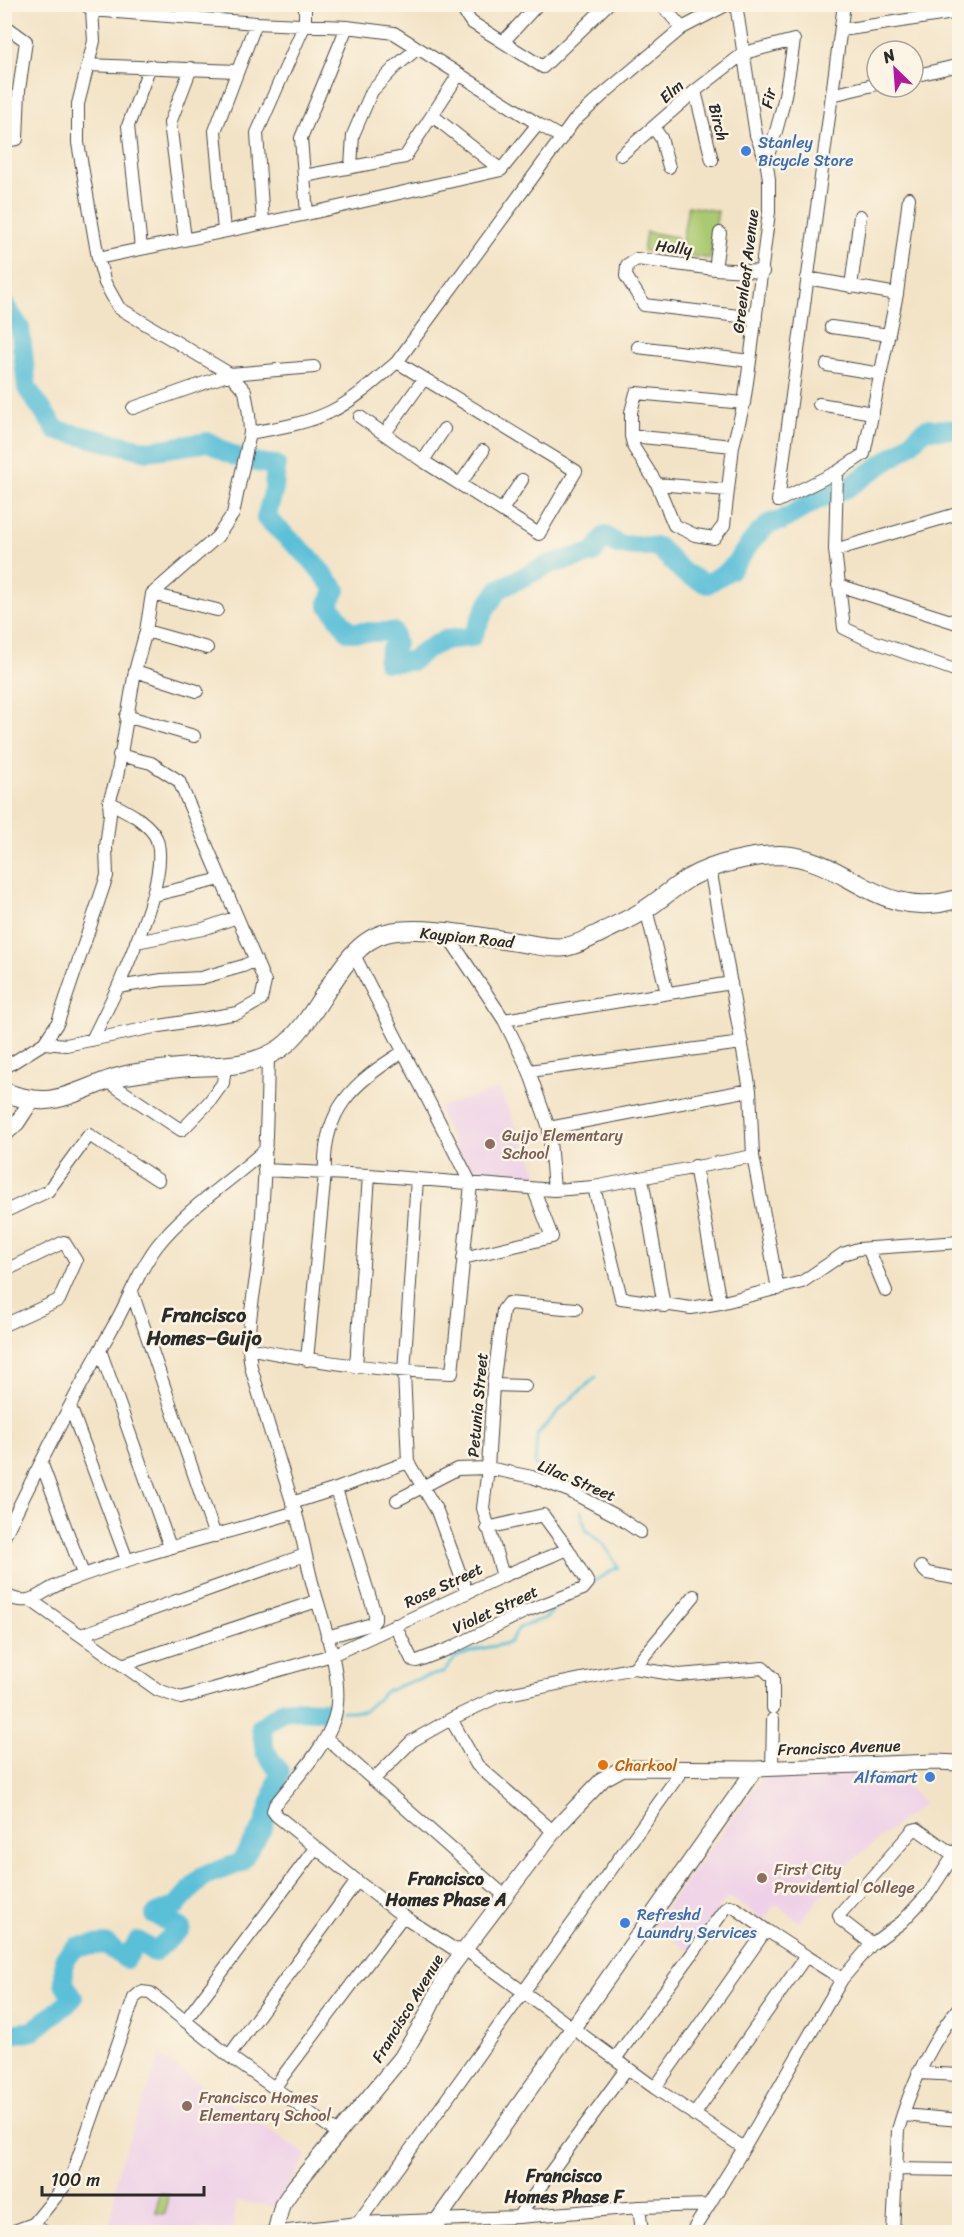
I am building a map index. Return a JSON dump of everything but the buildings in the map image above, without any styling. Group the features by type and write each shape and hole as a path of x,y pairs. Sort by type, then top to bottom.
{"main road":[{"name":"Kaypian Road","path":"4,1092 32,1100 49,1100 124,1076 170,1069 235,1065 268,1055 282,1047 302,1027 339,972 369,940 386,933 407,931 446,933 565,947 594,936 646,909 687,879 710,868 732,862 779,855 805,858 873,893 905,904 948,902 960,898"}],"street":[{"path":"263,223 257,133 305,24 305,4"},
{"path":"465,4 465,13 471,22 543,67 608,4"},
{"path":"503,42 538,4"},
{"path":"661,4 682,28"},
{"path":"250,433 303,422 331,412 363,391 397,362 574,121 682,28 728,4"},
{"name":"Greenleaf Avenue","path":"657,484 674,525 695,535 714,538 724,525 733,446 744,402 763,272 769,212 769,179 766,160 756,135 736,4"},
{"path":"844,4 778,501 837,476 864,453 897,294 909,198"},
{"path":"4,1068 45,1043 58,1022 107,876 106,846 110,814 109,802 117,777 126,716 146,632 152,594 217,537 233,514 250,433 245,391 230,374 119,308 105,283 98,258 78,143 78,104 94,41 88,7 256,23 347,27 394,33 562,138"},
{"path":"842,30 960,12"},
{"path":"224,231 214,131 256,23"},
{"path":"4,25 26,41 19,90 17,139 4,141"},
{"path":"307,214 301,138 347,27"},
{"name":"Fir","path":"744,53 794,40 779,127 766,160"},
{"path":"351,167 353,135 372,91 396,66 418,48"},
{"name":"Elm","path":"621,155 695,91 744,53"},
{"path":"88,64 236,71"},
{"path":"925,73 960,65"},
{"path":"141,249 128,126 150,66"},
{"path":"185,239 170,123 191,68"},
{"path":"304,176 405,157 459,74"},
{"path":"832,95 865,87"},
{"name":"Birch","path":"695,91 712,160"},
{"path":"433,116 501,170"},
{"path":"98,258 501,170 538,124"},
{"path":"654,128 661,138 669,167"},
{"path":"851,287 860,216"},
{"path":"715,269 720,233"},
{"name":"Holly","path":"756,318 644,305 626,276 627,265 638,259 715,269 763,272"},
{"path":"807,278 897,294"},
{"path":"831,327 889,335"},
{"path":"638,347 750,361"},
{"path":"360,417 423,461 539,534 576,471 423,380 397,362"},
{"path":"827,365 881,374"},
{"path":"133,408 230,374 314,367"},
{"path":"384,434 423,380"},
{"path":"727,490 657,484 634,448 631,436 631,412 636,393 744,402"},
{"path":"819,404 873,413"},
{"path":"423,461 444,429"},
{"path":"631,436 733,446"},
{"path":"460,484 483,451"},
{"path":"837,476 835,550 844,628 867,639 960,672"},
{"path":"502,510 522,480"},
{"path":"835,550 960,513"},
{"path":"838,585 960,624"},
{"path":"152,594 217,610"},
{"path":"146,632 207,648"},
{"path":"135,671 197,691"},
{"path":"126,716 194,736"},
{"path":"45,1043 66,1045 238,1013 261,1000 265,982 179,781 151,763 119,755"},
{"path":"92,1040 118,987 136,942 153,895 160,856 155,836 142,820 109,802"},
{"path":"710,868 750,1090 753,1156 778,1289"},
{"path":"153,895 221,879"},
{"path":"646,909 667,993"},
{"path":"136,942 203,929 237,917"},
{"path":"446,933 504,1020 529,1071 549,1128 554,1190"},
{"path":"248,1348 356,1367 404,1372 452,1373 471,1184 354,955"},
{"path":"118,987 162,980 201,978 256,960"},
{"path":"504,1020 731,983"},
{"path":"529,1071 742,1043"},
{"path":"307,1360 325,1173 324,1156 329,1132 340,1106 355,1088 373,1071 403,1052"},
{"path":"268,1055 266,1149 259,1253 248,1348 254,1378 294,1507 332,1654 338,1702 326,1738 275,1805 273,1811 357,1881 404,1916 454,1949 466,1950 655,2088 744,2148"},
{"path":"107,1081 180,1130 210,1101 223,1083 225,1066"},
{"path":"549,1128 750,1090"},
{"path":"4,1135 16,1123 32,1100"},
{"path":"4,1212 48,1191 88,1135 158,1180"},
{"path":"4,1537 70,1406 132,1292 142,1268 181,1221 266,1149"},
{"path":"264,1170 369,1175 554,1190 642,1178 753,1156"},
{"path":"695,1166 720,1303"},
{"path":"356,1367 369,1175"},
{"path":"642,1178 664,1306"},
{"path":"417,1179 404,1372 408,1462 437,1511 467,1593"},
{"path":"594,1186 621,1298 664,1306 691,1308 778,1289 802,1282 843,1254 868,1248 960,1242"},
{"path":"463,1258 552,1237 534,1190"},
{"path":"4,1270 64,1242 76,1261 59,1300 4,1325"},
{"path":"868,1248 886,1291"},
{"path":"132,1292 215,1536"},
{"name":"Petunia Street","path":"503,1576 487,1528 483,1508 493,1385 505,1305 526,1304 576,1309"},
{"path":"100,1350 170,1547"},
{"path":"493,1385 525,1386"},
{"path":"70,1406 127,1560"},
{"path":"41,1462 83,1574"},
{"path":"4,1594 14,1600 32,1601 51,1587 83,1574 170,1547 215,1536 408,1462"},
{"name":"Lilac Street","path":"397,1500 457,1469 488,1468 532,1477 569,1491 615,1515 640,1532"},
{"path":"327,1637 372,1624 375,1620 336,1489"},
{"path":"487,1528 543,1515 568,1549"},
{"name":"Rose Street","path":"32,1601 158,1690 181,1698 332,1654 568,1549"},
{"name":"Violet Street","path":"395,1625 412,1660 417,1661 451,1648 524,1612 583,1589 588,1581 568,1549"},
{"path":"81,1635 305,1555"},
{"path":"921,1568 927,1573 960,1578"},
{"path":"634,1668 694,1596"},
{"path":"122,1665 317,1601"},
{"path":"373,1780 412,1741 498,1696 634,1668 679,1675 763,1668 773,1678 772,1768"},
{"path":"451,1719 477,1765 554,1832"},
{"path":"326,1738 506,1897"},
{"name":"Francisco Avenue","path":"275,2232 282,2205 401,2058 425,2018 447,1973 554,1832 603,1779 623,1768 755,1769 960,1763"},
{"path":"358,2223 683,1769"},
{"path":"437,2227 573,2027 755,1769"},
{"path":"692,2232 744,2148 842,1979 872,1944 902,1922 929,1893 957,1850 913,1830 839,1915 841,1920 872,1944"},
{"path":"185,2021 316,1847"},
{"path":"229,2055 357,1881"},
{"path":"615,2059 729,1906 734,1907 842,1979"},
{"path":"274,2088 404,1916"},
{"path":"655,2088 766,1930"},
{"path":"694,2115 806,1956"},
{"path":"16,2232 37,2229 71,2178 134,1998 141,1992 150,1993 229,2055 338,2133"},
{"path":"893,2232 898,2130 918,2073 940,2031 960,2006"},
{"path":"518,2217 627,2068"},
{"path":"918,2073 960,2076"},
{"path":"903,2115 960,2120"},
{"path":"896,2169 960,2170"},
{"path":"280,2232 358,2223 437,2227 518,2217 639,2207 709,2205"},
{"path":"639,2207 642,2232"}],"shaded area":[{"name":"Guijo Elementary School","path":"499,1089 544,1186 471,1180 437,1108"},
{"name":"First City Providential College","path":"879,1771 902,1781 924,1803 854,1859 799,1922 776,1904 765,1920 728,1897 689,1950 652,1927 764,1776"},
{"name":"Francisco Homes Elementary School","path":"160,2057 307,2155 276,2207 237,2201 232,2232 109,2232 118,2169"}],"green space":[{"path":"688,206 718,211 710,259 680,254"},
{"path":"646,232 677,237 675,255 643,251"},
{"path":"159,2193 168,2194 165,2214 156,2213"}],"waterway":[{"path":"4,304 20,328 27,388 56,430 148,451 209,442 241,458 276,465 274,489 266,518 310,558 336,590 328,604 349,632 393,632 396,644 390,651 387,662 412,661 444,640 472,637 486,608 499,589 550,564 593,553 605,536 619,545 658,547 684,573 707,584 731,569 756,536 770,523 781,521 817,500 847,488 903,450 926,429 960,430"},
{"path":"541,1476 535,1464 537,1435 565,1404 596,1377"},
{"path":"581,1511 586,1530 604,1545 618,1567 591,1583"},
{"path":"343,1711 364,1711 386,1691 444,1672 456,1657 509,1643 519,1628 547,1617 558,1604"},
{"path":"4,2035 33,2031 73,1998 64,1983 64,1959 76,1947 106,1944 126,1959 138,1941 154,1952 181,1928 155,1915 176,1906 203,1876 240,1863 263,1827 280,1773 265,1751 261,1727 284,1710 328,1711"}],"place":[{"name":"Stanley Bicycle Store","path":"746,151"},
{"name":"Guijo Elementary School","path":"490,1144"},
{"name":"Charkool","path":"603,1765"},
{"name":"Alfamart","path":"930,1777"},
{"name":"First City Providential College","path":"762,1878"},
{"name":"Refreshd Laundry Services","path":"625,1923"},
{"name":"Francisco Homes Elementary School","path":"187,2106"}],"district":[{"name":"Francisco Homes–Guijo","path":"204,1326"},
{"name":"Francisco Homes Phase A","path":"446,1889"},
{"name":"Francisco Homes Phase F","path":"564,2186"}]}
